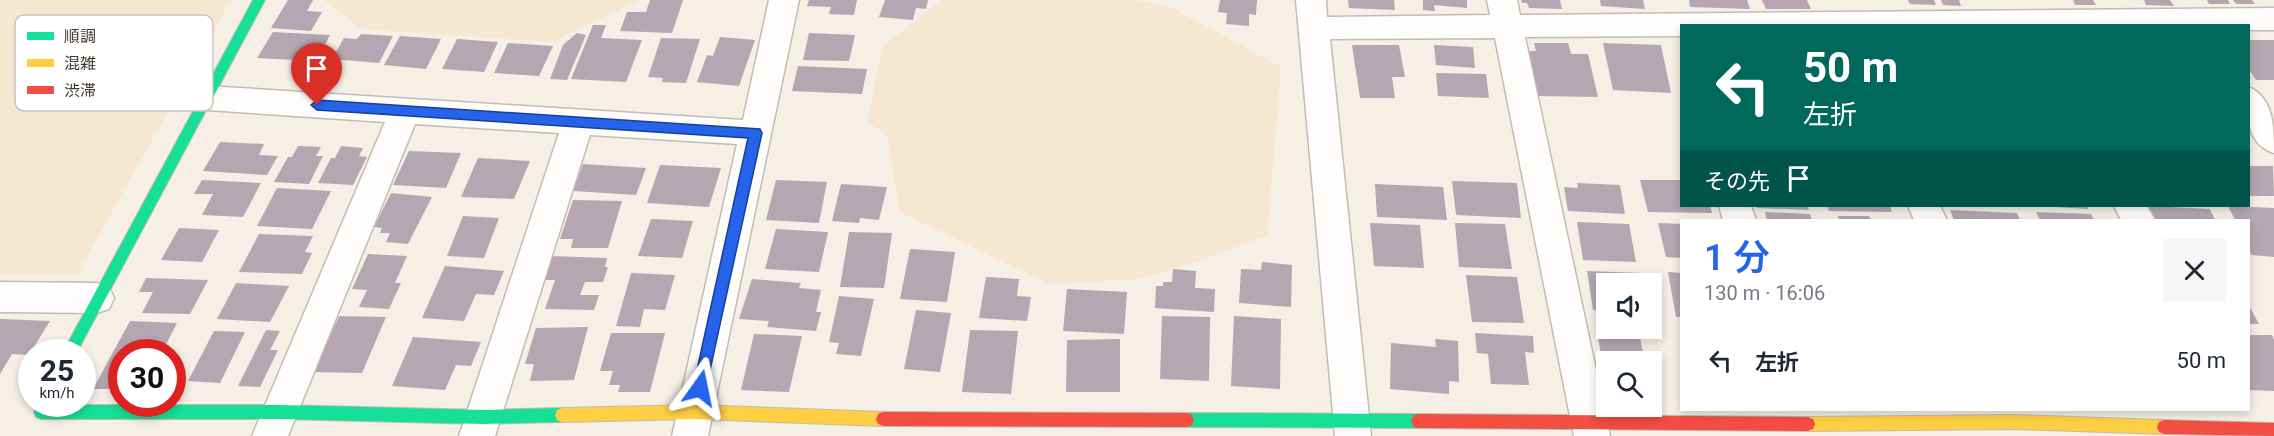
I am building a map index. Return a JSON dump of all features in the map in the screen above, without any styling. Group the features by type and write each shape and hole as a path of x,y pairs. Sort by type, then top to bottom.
{"street":[{"path":"213,87 259,0"},
{"path":"692,424 784,0"},
{"path":"1505,13 1591,430"},
{"path":"1352,428 1312,14 1505,13 1678,19 2197,15 2274,19"},
{"path":"213,98 755,133"},
{"path":"2250,102 2274,140"},
{"path":"275,424 405,110"},
{"path":"76,339 200,111"},
{"path":"480,426 579,121"},
{"path":"0,297 97,298"},
{"path":"96,412 275,424 480,426 692,424 922,428 1591,430 1802,423 2250,426"},
{"path":"33,428 38,417"}],"shaded area":[{"path":"0,0 231,0 213,32 213,15 15,15 15,111 169,111 77,274 0,273"},
{"path":"324,0 640,0 552,42 362,29"},
{"path":"942,0 1133,0 1170,7 1281,67 1267,235 1199,261 1138,279 1050,284 900,212 887,136 867,121 883,46"}],"building":[{"path":"288,0 313,0 307,11 322,12 311,31 271,28"},
{"path":"650,0 683,0 672,33 620,31 627,12 646,12"},
{"path":"809,0 857,0 854,15 829,14 831,7 807,6"},
{"path":"885,0 928,0 926,9 916,8 913,20 879,17"},
{"path":"1220,0 1257,0 1256,15 1249,14 1249,26 1226,24 1227,13 1218,12"},
{"path":"1348,0 1394,0 1395,10 1349,8"},
{"path":"1423,0 1467,0 1467,8 1434,5 1435,11 1423,10"},
{"path":"1521,0 1560,0 1562,9 1529,8 1527,3 1522,3"},
{"path":"1600,0 1643,0 1645,9 1601,6"},
{"path":"1689,0 1747,0 1750,9 1690,7"},
{"path":"1762,0 1807,0 1811,9 1766,9"},
{"path":"1908,0 1934,0 1936,5 1910,4"},
{"path":"1941,0 1959,0 1961,6 1943,5"},
{"path":"2073,0 2093,0 2096,5 2075,5"},
{"path":"2144,0 2170,0 2174,6 2146,5"},
{"path":"2207,0 2228,0 2230,4 2209,4"},
{"path":"2233,0 2252,0 2255,4 2236,4"},
{"path":"593,25 606,25 601,38 642,40 626,82 571,79"},
{"path":"273,32 330,35 316,61 257,58"},
{"path":"577,33 586,35 567,80 550,79 563,45"},
{"path":"809,33 855,35 849,61 803,60"},
{"path":"361,34 393,36 379,63 332,59 344,38 357,39"},
{"path":"400,36 441,39 426,69 384,65"},
{"path":"720,37 755,40 739,86 697,82 707,55 713,56"},
{"path":"661,38 700,39 686,83 662,82 663,78 648,77"},
{"path":"457,39 498,42 484,72 442,69"},
{"path":"2250,40 2274,40 2274,80 2256,80 2250,71"},
{"path":"508,43 553,46 539,76 494,73"},
{"path":"1534,43 1568,43 1571,54 1588,54 1598,97 1538,96 1529,51 1536,51"},
{"path":"1603,43 1661,45 1671,93 1613,90"},
{"path":"1352,45 1399,45 1405,77 1392,77 1395,98 1360,98"},
{"path":"1434,45 1473,47 1475,68 1436,65"},
{"path":"798,66 867,69 862,94 792,91"},
{"path":"1436,73 1486,74 1489,98 1438,96"},
{"path":"220,142 264,144 259,155 278,156 267,175 203,171"},
{"path":"298,146 321,147 316,156 323,156 309,184 274,182 288,157 292,157"},
{"path":"341,146 363,148 359,156 367,157 353,185 318,183 331,158 335,158"},
{"path":"409,151 461,153 446,188 393,185"},
{"path":"478,158 530,161 514,199 461,197"},
{"path":"583,164 646,168 636,195 573,191"},
{"path":"660,165 721,168 709,207 647,203"},
{"path":"2250,166 2273,166 2274,196 2250,196"},
{"path":"202,180 261,183 243,217 202,215 213,194 194,194"},
{"path":"776,180 827,182 819,223 766,220"},
{"path":"1640,180 1680,180 1680,207 1710,207 1712,213 1648,212"},
{"path":"1452,181 1517,183 1521,218 1456,215"},
{"path":"1577,183 1620,185 1625,214 1568,211 1564,187 1578,188"},
{"path":"841,184 887,187 879,220 860,218 859,223 832,221"},
{"path":"1375,184 1443,187 1447,220 1377,217"},
{"path":"277,188 331,191 312,229 257,226"},
{"path":"391,193 432,197 408,244 386,242 390,233 380,233 382,228 374,227"},
{"path":"573,200 622,201 608,248 571,248 573,239 560,239"},
{"path":"1808,207 1809,210 1757,208"},
{"path":"1827,207 1890,207 1892,212 1829,211"},
{"path":"2055,207 2087,207 2088,209"},
{"path":"2148,207 2210,209 2215,219 2154,219"},
{"path":"2228,207 2274,208 2274,257 2252,255 2250,252 2250,219 2234,219"},
{"path":"1950,210 2017,213 2020,219 1954,219"},
{"path":"1765,212 1810,214 1812,219 1767,219"},
{"path":"2036,212 2091,214 2094,219 2040,219"},
{"path":"463,216 499,218 484,258 447,256"},
{"path":"1838,216 1869,216 1870,219 1839,219"},
{"path":"651,219 693,221 682,258 638,256"},
{"path":"1577,222 1629,224 1636,262 1583,260"},
{"path":"1370,223 1420,225 1424,268 1374,266"},
{"path":"1455,223 1505,224 1512,269 1459,267"},
{"path":"1658,223 1680,224 1680,258 1666,257"},
{"path":"179,228 219,230 202,262 161,260"},
{"path":"776,229 828,232 819,272 765,269"},
{"path":"849,232 892,233 884,288 840,287"},
{"path":"259,234 313,236 305,252 312,253 302,274 239,272"},
{"path":"910,249 955,252 947,302 900,299"},
{"path":"368,254 407,256 395,283 401,283 389,309 359,307 367,290 352,289"},
{"path":"550,256 607,258 605,267 608,267 603,282 585,282 580,295 599,295 594,310 545,309 555,280 542,280"},
{"path":"1262,262 1292,265 1291,307 1239,303 1241,269 1261,270"},
{"path":"445,266 504,271 494,295 476,294 464,321 422,318"},
{"path":"1173,269 1196,271 1195,288 1215,289 1214,312 1155,308 1156,286 1163,286 1163,282 1172,282"},
{"path":"1587,271 1641,273 1596,273 1596,310 1593,310"},
{"path":"1668,272 1680,273 1680,317 1676,317"},
{"path":"631,273 675,275 665,310 644,309 640,327 616,326"},
{"path":"1466,275 1517,277 1524,323 1472,322"},
{"path":"986,277 1019,279 1017,296 1031,297 1027,321 979,318"},
{"path":"146,278 208,280 190,314 142,313 153,292 139,292"},
{"path":"752,279 801,283 799,288 821,290 816,312 821,312 816,331 767,327 769,321 739,319"},
{"path":"236,283 289,286 270,322 217,319"},
{"path":"1067,289 1127,292 1124,334 1063,331"},
{"path":"839,296 874,299 861,356 836,354 839,343 829,342"},
{"path":"2250,308 2259,324 2250,324"},
{"path":"916,310 951,313 940,372 904,369"},
{"path":"339,316 386,317 362,373 314,372"},
{"path":"1162,316 1210,317 1209,381 1160,379"},
{"path":"1234,316 1281,319 1280,389 1231,386"},
{"path":"0,319 50,321 39,339 18,339 18,354 12,354 0,374"},
{"path":"130,321 177,323 169,339 120,339"},
{"path":"588,327 574,380 530,381 534,364 525,364 536,328"},
{"path":"266,330 280,331 270,350 278,350 260,387 238,386"},
{"path":"970,330 1018,331 1011,394 962,392"},
{"path":"214,331 245,332 220,383 188,381"},
{"path":"611,333 665,333 650,392 618,392 620,385 609,385 613,371 600,371"},
{"path":"1475,333 1533,336 1534,353 1525,352 1529,385 1491,384 1488,354 1477,353"},
{"path":"754,334 802,336 789,392 741,390"},
{"path":"2250,335 2272,335 2274,340 2274,391 2250,390"},
{"path":"413,337 481,342 471,366 456,365 445,390 392,386"},
{"path":"1120,339 1120,392 1066,392 1067,340"},
{"path":"1435,339 1458,341 1459,382 1449,381 1449,394 1390,389 1391,343 1436,347"},
{"path":"1598,339 1640,339 1643,351 1600,351"},
{"path":"108,361 108,389 96,389 96,383"}],"traffic: fast":[{"path":"213,86 259,0"},
{"path":"77,339 199,111"},
{"path":"96,412 280,412 483,417 562,415"},
{"path":"1187,420 1418,421"}],"traffic: slow":[{"path":"562,415 695,412 883,419"},
{"path":"1808,424 2014,422 2164,427"}],"traffic: jam":[{"path":"883,419 1187,420"},
{"path":"1418,421 1808,424"},
{"path":"2164,427 2274,430"}],"route":[{"path":"317,105 755,133 700,388"}]}
